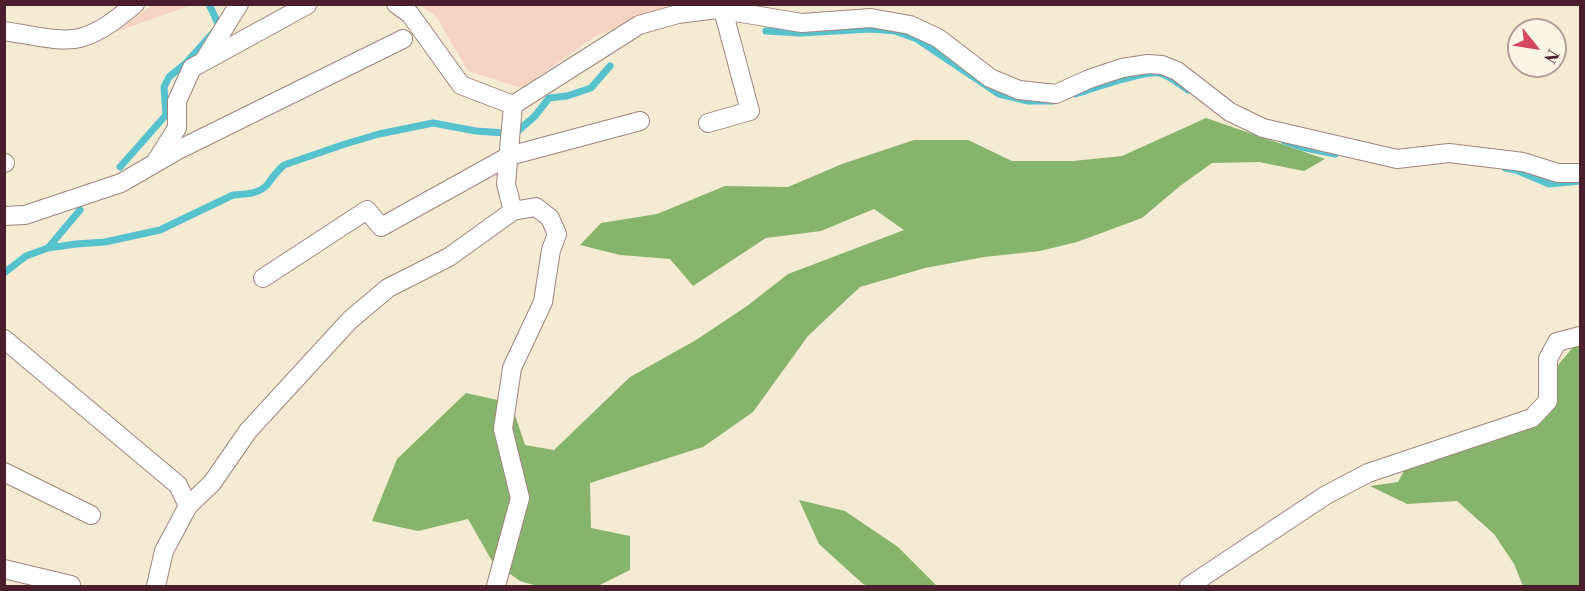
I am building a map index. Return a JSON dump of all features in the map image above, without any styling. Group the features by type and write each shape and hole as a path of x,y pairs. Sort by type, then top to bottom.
{"street":[{"path":"4,31 54,39 82,38 112,23 135,4"},
{"path":"203,62 239,4"},
{"path":"396,4 410,14 461,85 513,105"},
{"path":"154,164 177,128 177,100 192,68 307,5"},
{"path":"513,105 639,25 678,14 717,9 801,23 871,18 910,25 938,38 990,78 1019,90 1056,94 1089,79 1122,68 1148,64 1162,65 1177,71 1230,112 1263,128 1397,159 1449,153 1523,162 1558,174 1581,173"},
{"path":"708,123 750,111 723,10"},
{"path":"4,216 25,215 122,183 176,151 403,39"},
{"path":"513,105 506,184 513,211"},
{"path":"263,278 367,210 381,226 508,156 640,121"},
{"path":"156,586 164,551 188,506 212,483 248,431 350,320 388,288 449,256 513,211 536,207 550,218 557,234 551,250 543,302 512,368 502,429 520,498 496,586"},
{"path":"1190,586 1326,495 1368,473 1532,418 1548,401 1548,359 1557,342 1581,336"},
{"path":"4,339 178,485 188,506"},
{"path":"4,472 92,515"},
{"path":"4,569 70,586"}],"shaded area":[{"path":"152,5 192,5 118,31"},
{"path":"419,5 673,5 596,36 522,88 468,71 436,16"}],"green space":[{"path":"1206,118 1325,159 1304,171 1259,162 1212,163 1142,218 1077,242 1040,251 984,257 925,268 860,287 808,336 753,412 703,447 590,483 591,528 630,536 630,570 598,586 537,586 520,581 492,561 468,519 418,531 372,521 397,459 466,393 511,403 525,445 554,450 630,377 696,340 747,306 788,274 904,230 874,209 821,231 766,238 693,286 670,259 620,255 580,245 601,223 657,214 725,186 788,187 842,164 914,140 968,140 1012,161 1073,161 1122,156"},
{"path":"1580,339 1580,586 1523,586 1514,564 1494,534 1457,501 1407,504 1370,486 1398,482 1413,454 1558,401 1558,365"},
{"path":"799,500 845,511 898,547 937,586 868,586 863,584 819,544"}],"waterway":[{"path":"120,167 166,115 164,87 169,77 186,63 219,26 209,4"},
{"path":"766,31 800,33 871,29 895,31 917,39 999,94 1028,101 1053,101"},
{"path":"519,130 535,116 549,98 567,96 591,88 610,66"},
{"path":"1075,94 1130,77 1152,73 1166,76 1188,90"},
{"path":"4,273 26,256 48,248 105,242 160,230 233,195 260,190 284,165 379,134 433,123 476,131 505,133"},
{"path":"1284,141 1335,154"},
{"path":"1505,168 1516,170 1549,184 1580,181"},
{"path":"48,248 80,210"}]}
